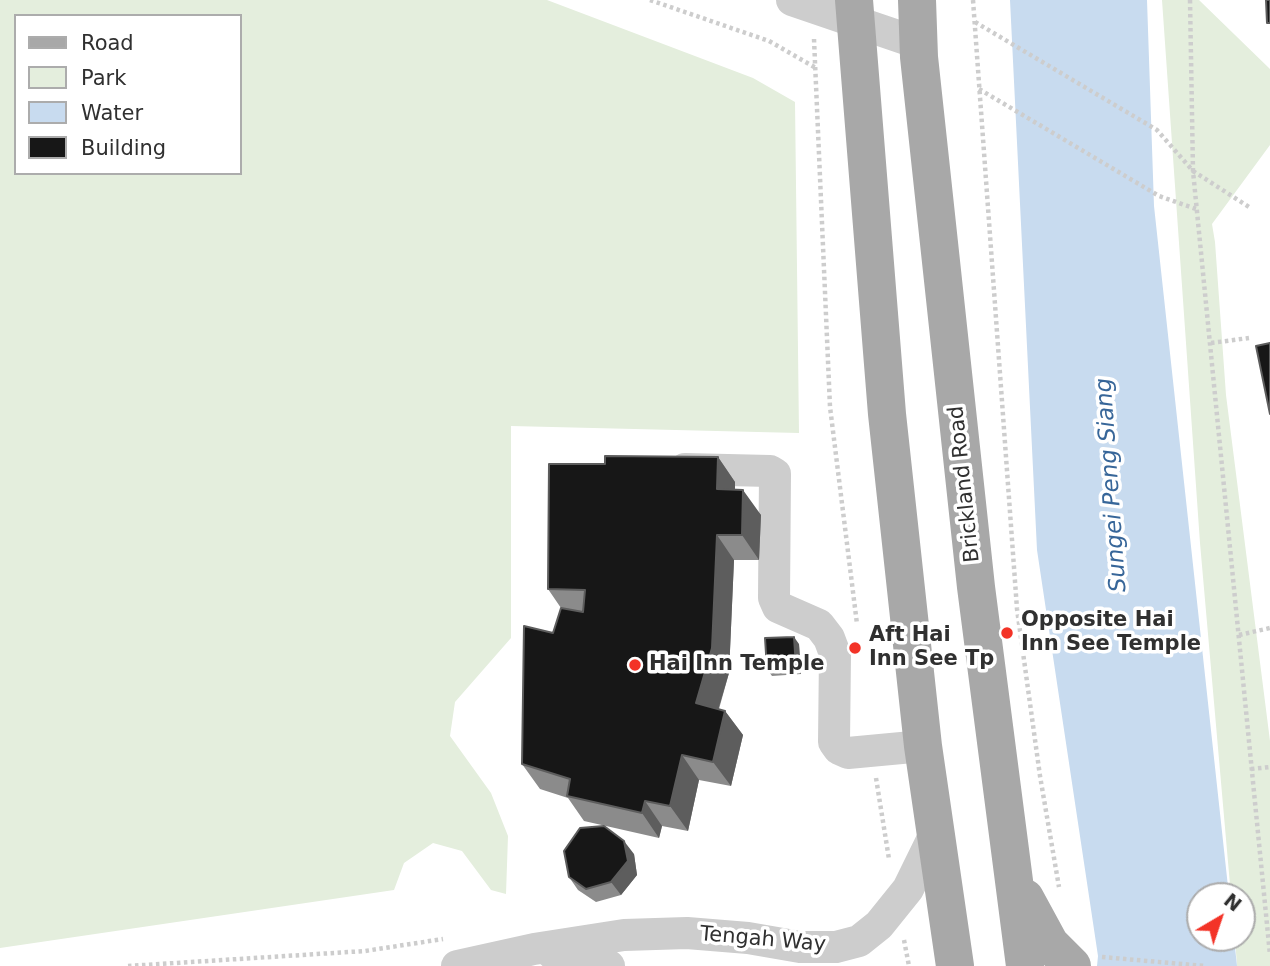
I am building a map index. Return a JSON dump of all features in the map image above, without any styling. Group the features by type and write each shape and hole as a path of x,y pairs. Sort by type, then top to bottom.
{"main road":[{"name":"Brickland Road","path":"917,0 918,44 974,574 1025,966"},
{"path":"854,10 887,414 923,746 955,966"},
{"path":"1011,871 1049,944 1084,961"}],"street":[{"path":"802,3 854,10 918,44"},
{"path":"649,468 770,471 775,474 774,598 778,607 819,625 829,638 835,654 834,742 839,749 848,753 923,746"},
{"name":"Tengah Way","path":"457,966 534,949 624,935 687,933 748,938 800,947 836,947 859,941 879,925 897,905 935,835"},
{"name":"Tengah Way","path":"534,949 609,966"}],"path":[{"path":"650,0 769,41 816,68"},
{"path":"973,0 1017,609 1040,776 1060,893"},
{"path":"1190,0 1193,171 1199,210 1270,954"},
{"path":"802,3 816,68 830,407 857,628"},
{"path":"975,22 1157,130 1193,171 1249,207"},
{"path":"979,89 1159,196 1199,210"},
{"path":"1211,343 1249,338"},
{"path":"1238,635 1270,628"},
{"path":"873,752 909,966"},
{"path":"1251,769 1270,767"},
{"path":"1084,961 1205,966"}],"green space":[{"path":"0,0 547,0 753,78 795,102 799,433 511,426 511,638 455,702 450,736 491,793 508,836 506,894 491,890 462,851 433,843 404,863 394,890 0,948"},
{"path":"1162,0 1199,0 1270,69 1270,145 1212,224 1226,395 1270,741 1270,966 1237,966 1236,952 1256,952 1256,882 1230,882 1200,543"}],"water":[{"name":"Sungei Peng Siang","path":"1010,0 1147,0 1154,206 1227,882 1186,882 1186,952 1236,952 1237,966 1097,966 1098,956 1037,550"}],"building":[{"path":"1266,0 1270,0 1270,23 1267,23"},
{"path":"1270,343 1270,414 1256,346"},
{"name":"Hai Inn Temple","path":"605,456 718,457 717,489 743,490 742,535 717,535 712,648 696,703 725,711 713,762 682,755 670,806 645,801 642,813 567,796 570,779 522,764 524,626 553,633 561,608 583,612 585,590 548,589 549,464 605,464"},
{"path":"794,637 796,667 767,669 765,638"},
{"path":"604,826 624,841 628,861 611,882 586,889 569,877 564,851 580,828"}],"place":[{"name":"Opposite Hai Inn See Temple","path":"1007,633"},
{"name":"Aft Hai Inn See Tp","path":"855,648"},
{"name":"Hai Inn Temple","path":"635,665"}]}
